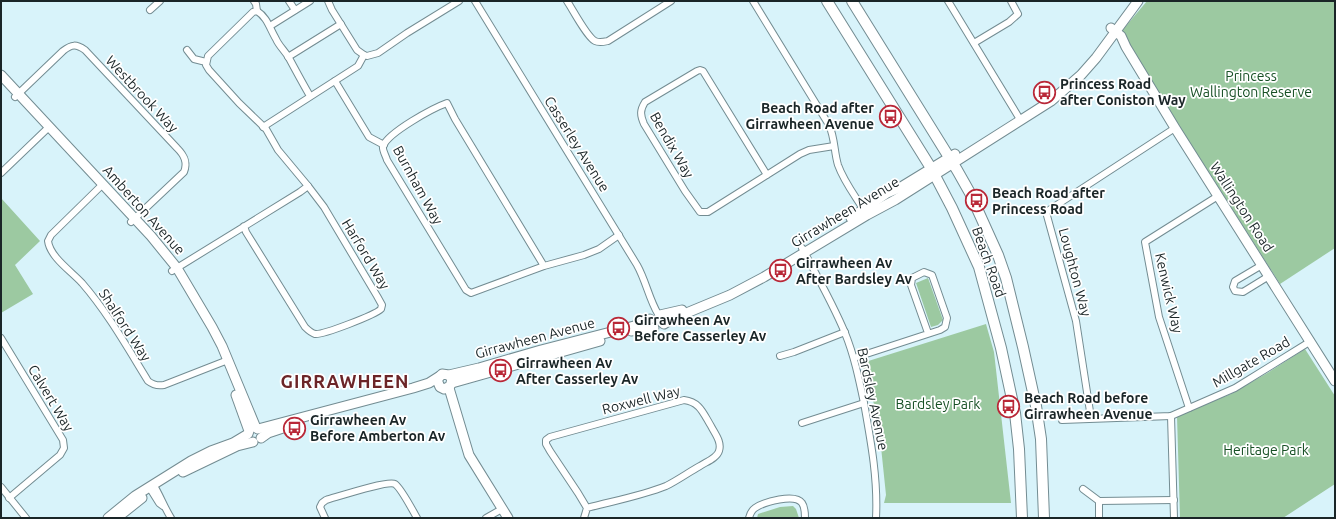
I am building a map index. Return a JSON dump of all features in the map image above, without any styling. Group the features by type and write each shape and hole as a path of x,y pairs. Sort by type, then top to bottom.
{"main road":[{"name":"Beach Road","path":"827,1 932,172 952,208 979,267 994,318 1015,413 1019,449 1022,518"},
{"name":"Beach Road","path":"852,1 951,160 984,222 998,255 1006,278 1036,406 1041,439 1044,518"},
{"path":"1111,33 1131,1"},
{"path":"1111,33 1138,1"},
{"name":"Girrawheen Avenue","path":"446,383 631,331 659,328 672,319 749,286 865,213 887,194 932,172 1051,101 1076,79 1096,58 1111,33"},
{"name":"Wallington Road","path":"1111,33 1121,36 1126,48 1175,128 1335,381"},
{"name":"Amberton Avenue","path":"1,76 133,220 159,253 174,269 225,361 254,434"},
{"name":"Amberton Avenue","path":"1,83 17,95"},
{"name":"Girrawheen Avenue","path":"117,518 152,488 191,461 211,451 254,434 276,430 429,389 627,328 655,316 679,311 742,283 803,251"},
{"path":"654,328 650,324 655,316 664,319 664,324"},
{"path":"446,383 469,455 500,513 508,518"},
{"name":"Girrawheen Avenue","path":"108,518 126,502 152,488"}],"street":[{"path":"150,10 160,1"},
{"path":"254,1 257,11 270,26 276,40 288,57 310,96"},
{"path":"289,1 295,10"},
{"path":"270,26 310,1"},
{"path":"328,1 357,50 364,55 372,56 459,1"},
{"name":"Casserley Avenue","path":"475,1 642,274 655,316"},
{"path":"567,1 589,35 596,42 608,41 662,3 671,1"},
{"path":"753,1 825,118 832,132 840,170 865,213"},
{"path":"948,1 1020,119"},
{"path":"974,43 1018,14 1011,1"},
{"path":"174,269 308,186 278,150 266,129 238,102 206,65 208,56 253,12 257,11"},
{"path":"288,57 341,24"},
{"name":"Westbrook Way","path":"17,95 64,51 73,45 79,46 85,50 177,148 185,159 186,166 184,172 133,220"},
{"path":"187,50 194,59 206,62"},
{"path":"263,127 358,66 364,55"},
{"name":"Bendix Way","path":"767,175 703,71 697,71 646,102 640,111 640,117 644,124 685,191 700,212 708,212 809,150 834,146"},
{"path":"334,81 369,137 384,145"},
{"name":"Burnham Way","path":"544,266 455,119 447,103 438,106 393,134 384,145 383,149 388,160 466,290 471,293 544,266 584,255 599,249 619,236"},
{"name":"Loughton Way","path":"1092,418 1076,321 1046,212 1175,128"},
{"path":"1,173 48,129"},
{"name":"Shalford Way","path":"101,186 51,235 48,241 51,251 81,282 102,307 151,384 160,386 164,385 225,361"},
{"name":"Harford Way","path":"244,226 252,243 305,327 310,332 315,334 326,332 379,312 382,305 377,296 324,207 308,186"},
{"name":"Kenwick Way","path":"1189,408 1159,317 1145,242 1218,196"},
{"name":"Bardsley Avenue","path":"803,251 845,332 854,358 869,424 877,497 876,518"},
{"path":"1262,265 1236,281 1233,287 1235,291 1243,292 1269,276"},
{"path":"854,358 928,333 945,327 947,318 932,275 924,272 912,278 911,285 928,333"},
{"path":"780,356 845,332"},
{"name":"Calvert Way","path":"1,338 63,440 64,448 60,454 9,498"},
{"name":"Millgate Road","path":"1062,420 1170,416 1236,388 1311,341"},
{"name":"Roxwell Way","path":"684,400 692,401 698,405 720,442 720,450 718,454 668,485 587,508 550,451 546,444 546,440 550,437 684,400"},
{"path":"802,423 864,403"},
{"path":"1170,416 1174,518"},
{"path":"325,518 320,507 326,500 390,483 395,484 400,490 417,518"},
{"path":"1,487 26,518"},
{"path":"152,488 163,500 164,506 171,518"},
{"path":"1084,488 1099,501 1174,500"},
{"path":"748,518 754,508 792,498 798,499 803,504 805,518"},
{"path":"1099,501 1099,518"},
{"path":"584,518 587,508"},
{"path":"486,518 500,513"}],"green space":[{"name":"Princess Wallington Reserve","path":"1147,1 1335,1 1335,248 1280,284 1120,33"},
{"path":"1,198 40,241 15,265 33,294 1,313"},
{"path":"928,278 943,320 938,325 931,327 916,283"},
{"name":"Bardsley Park","path":"986,324 994,352 1011,503 884,503 886,495 878,418 862,363"},
{"name":"Heritage Park","path":"1305,349 1335,396 1335,484 1283,518 1180,518 1177,416 1231,394"},
{"path":"793,506 796,509 799,518 757,518 758,514 780,507"}],"place":[{"name":"Princess Road after Coniston Way","path":"1044,92"},
{"name":"Beach Road after Girrawheen Avenue","path":"890,116"},
{"name":"Beach Road after Princess Road","path":"977,201"},
{"name":"Girrawheen Av After Bardsley Av","path":"780,271"},
{"name":"Girrawheen Av Before Casserley Av","path":"619,328"},
{"name":"Girrawheen Av After Casserley Av","path":"500,371"},
{"name":"Beach Road before Girrawheen Avenue","path":"1009,406"},
{"name":"Girrawheen Av Before Amberton Av","path":"294,428"}],"district":[{"name":"GIRRAWHEEN","path":"345,382"}]}
